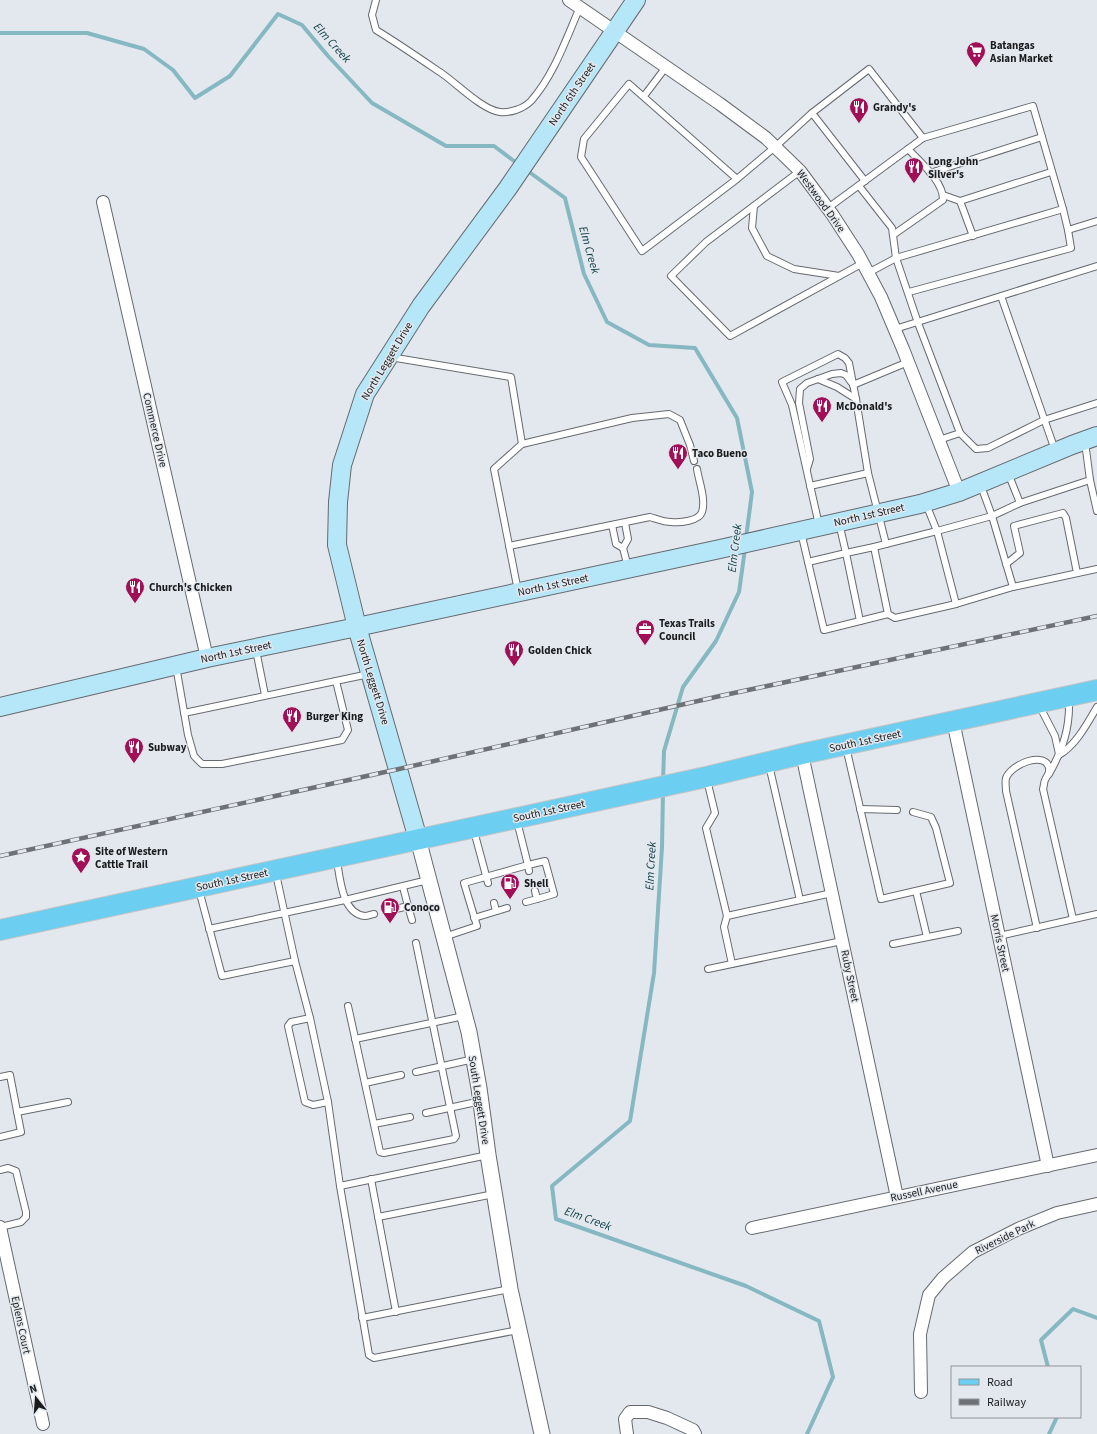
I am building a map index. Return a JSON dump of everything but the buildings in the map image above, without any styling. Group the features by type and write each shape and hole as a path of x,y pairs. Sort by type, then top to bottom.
{"main road":[{"name":"North 6th Street","path":"508,188 636,0"},
{"name":"North Leggett Drive","path":"399,769 357,628 337,545 338,502 342,465 364,394 421,306 508,188"},
{"name":"North 1st Street","path":"0,707 207,658 357,628 720,549 926,502 980,484 1055,452 1091,439"},
{"name":"South 1st Street","path":"0,930 702,778 802,754 1097,690"},
{"name":"South Leggett Drive","path":"399,769 418,839"}],"street":[{"name":"Westwood Drive","path":"569,0 720,104 766,138 800,171 828,208 866,268 881,297 959,492"},
{"name":"Commerce Drive","path":"103,202 207,658"},
{"name":"Morris Street","path":"953,721 1048,1166"},
{"name":"Ruby Street","path":"802,754 897,1197"},
{"name":"South Leggett Drive","path":"418,839 474,1059 494,1194 510,1288 542,1434"},
{"name":"Russell Avenue","path":"752,1228 1097,1155"},
{"name":"Riverside Park","path":"921,1392 920,1334 929,1296 943,1278 972,1252 1018,1229 1057,1213 1097,1204"},
{"name":"Eplens Court","path":"0,1227 43,1424"},
{"path":"628,1434 625,1419 630,1412 648,1412 667,1418 693,1430 695,1434"}],"lane":[{"path":"376,0 372,15 376,30 445,76 490,109 500,112 514,111 530,102 547,77 561,52 580,7"},
{"path":"644,96 666,67"},
{"path":"737,178 629,84 584,139 581,157 642,251 737,178 775,147 812,113 869,69 923,138"},
{"path":"828,208 923,138 1033,106 1063,209 1071,248 909,292"},
{"path":"812,113 865,181"},
{"path":"930,173 1042,137"},
{"path":"893,235 943,200 943,195 936,180 908,149"},
{"path":"800,171 706,242 671,276 730,336 839,276 1063,209"},
{"path":"943,195 960,201 1051,172"},
{"path":"859,186 892,228 896,258 909,292 918,323 960,433 976,449 988,448 1044,420 1097,404"},
{"path":"960,201 973,236"},
{"path":"754,206 752,228 767,256 794,269 839,276"},
{"path":"1068,230 1097,221"},
{"path":"895,330 1097,266"},
{"path":"1001,296 1055,452"},
{"path":"819,526 792,405 782,382 838,354 849,363 868,473 877,514 886,544"},
{"path":"388,357 511,377 522,444"},
{"path":"853,385 908,362"},
{"path":"807,470 810,459 799,403 800,389 807,383 832,374 841,373 846,375 853,385"},
{"path":"818,379 837,387 856,399"},
{"path":"518,593 494,469 522,444 632,418 669,414 680,420 690,445 694,461"},
{"path":"939,440 960,433"},
{"path":"1091,439 1090,480 1097,511"},
{"path":"509,546 650,517 672,522 688,521 699,517 702,512 703,499 697,469"},
{"path":"1007,472 1020,503"},
{"path":"810,486 868,473"},
{"path":"808,562 886,544 992,516 1020,503 1090,480"},
{"path":"980,484 992,516 1013,587"},
{"path":"926,502 937,531 956,604"},
{"path":"1006,564 1020,553 1014,526 1063,513 1066,518 1077,573"},
{"path":"838,522 860,621"},
{"path":"625,523 628,539 623,548 628,569"},
{"path":"612,526 616,544 623,548"},
{"path":"801,531 824,630 888,614 895,618 956,604 1013,587 1097,570"},
{"path":"874,547 888,614"},
{"path":"256,648 265,695"},
{"path":"176,665 188,735 194,756 202,764 222,764 342,740 348,730 336,681"},
{"path":"184,713 370,674"},
{"path":"1069,696 1070,716 1066,736 1059,755 1045,780 1043,789 1073,920"},
{"path":"1038,703 1055,736 1059,755"},
{"path":"1059,755 1067,750 1074,742 1097,707"},
{"path":"846,745 881,899 950,883 936,828 931,817 913,812"},
{"path":"1037,928 1006,791 1006,780 1009,773 1015,767 1030,760 1046,762 1049,774"},
{"path":"768,762 800,900"},
{"path":"702,778 715,813 706,828 727,916 724,927 732,964"},
{"path":"860,810 897,810"},
{"path":"516,818 529,868"},
{"path":"473,828 488,883"},
{"path":"336,857 345,900 353,911 364,916 374,914"},
{"path":"444,937 477,926 464,883 507,874 529,868 545,861 554,894 526,902"},
{"path":"276,870 295,961 310,1018 328,1102 340,1186 369,1355 374,1358 519,1330"},
{"path":"209,928 345,900 429,880"},
{"path":"198,887 222,976 295,961"},
{"path":"403,887 412,920"},
{"path":"916,891 927,937"},
{"path":"535,892 537,899"},
{"path":"727,916 832,894"},
{"path":"494,903 496,911"},
{"path":"396,909 408,906"},
{"path":"474,918 507,908"},
{"path":"999,936 1097,914"},
{"path":"893,944 958,931"},
{"path":"708,969 842,941"},
{"path":"348,1006 380,1152 384,1153 454,1139 456,1136 416,943"},
{"path":"355,1039 464,1016"},
{"path":"310,1018 291,1022 288,1026 305,1102 313,1105 328,1102"},
{"path":"416,1072 474,1059"},
{"path":"0,1077 10,1075 21,1132 0,1137"},
{"path":"365,1083 401,1075"},
{"path":"426,1113 481,1101"},
{"path":"17,1112 68,1102"},
{"path":"374,1124 410,1117"},
{"path":"340,1186 488,1155"},
{"path":"0,1170 8,1168 16,1171 26,1212 26,1217 21,1222 0,1227"},
{"path":"371,1179 396,1312"},
{"path":"378,1217 494,1194"},
{"path":"362,1318 510,1288"}],"waterway":[{"name":"Elm Creek","path":"0,33 87,33 144,49 173,70 195,98 230,76 278,14 302,25 328,56 372,103 446,146 494,146 518,164"},
{"name":"Elm Creek","path":"525,169 565,198 584,274 607,322 649,345 695,348 737,418 752,492 746,538"},
{"name":"Elm Creek","path":"663,781 664,751 683,687 716,641 739,592 745,549"},
{"name":"Elm Creek","path":"663,792 662,847 654,973 630,1121 552,1186 556,1219 746,1286 819,1321 833,1377 807,1434"},
{"name":"Elm Creek","path":"1048,1366 1041,1340 1073,1309 1097,1318"},
{"name":"Elm Creek","path":"1049,1434 1057,1418"}],"railway":[{"path":"0,856 399,769 720,696 1097,616"}],"place":[{"name":"Batangas Asian Market","path":"976,68"},
{"name":"Grandy's","path":"859,124"},
{"name":"Long John Silver's","path":"914,184"},
{"name":"McDonald's","path":"822,423"},
{"name":"Taco Bueno","path":"678,470"},
{"name":"Church's Chicken","path":"135,604"},
{"name":"Texas Trails Council","path":"645,646"},
{"name":"Golden Chick","path":"514,667"},
{"name":"Burger King","path":"292,733"},
{"name":"Subway","path":"134,764"},
{"name":"Site of Western Cattle Trail","path":"81,874"},
{"name":"Shell","path":"510,900"},
{"name":"Conoco","path":"390,924"}]}
